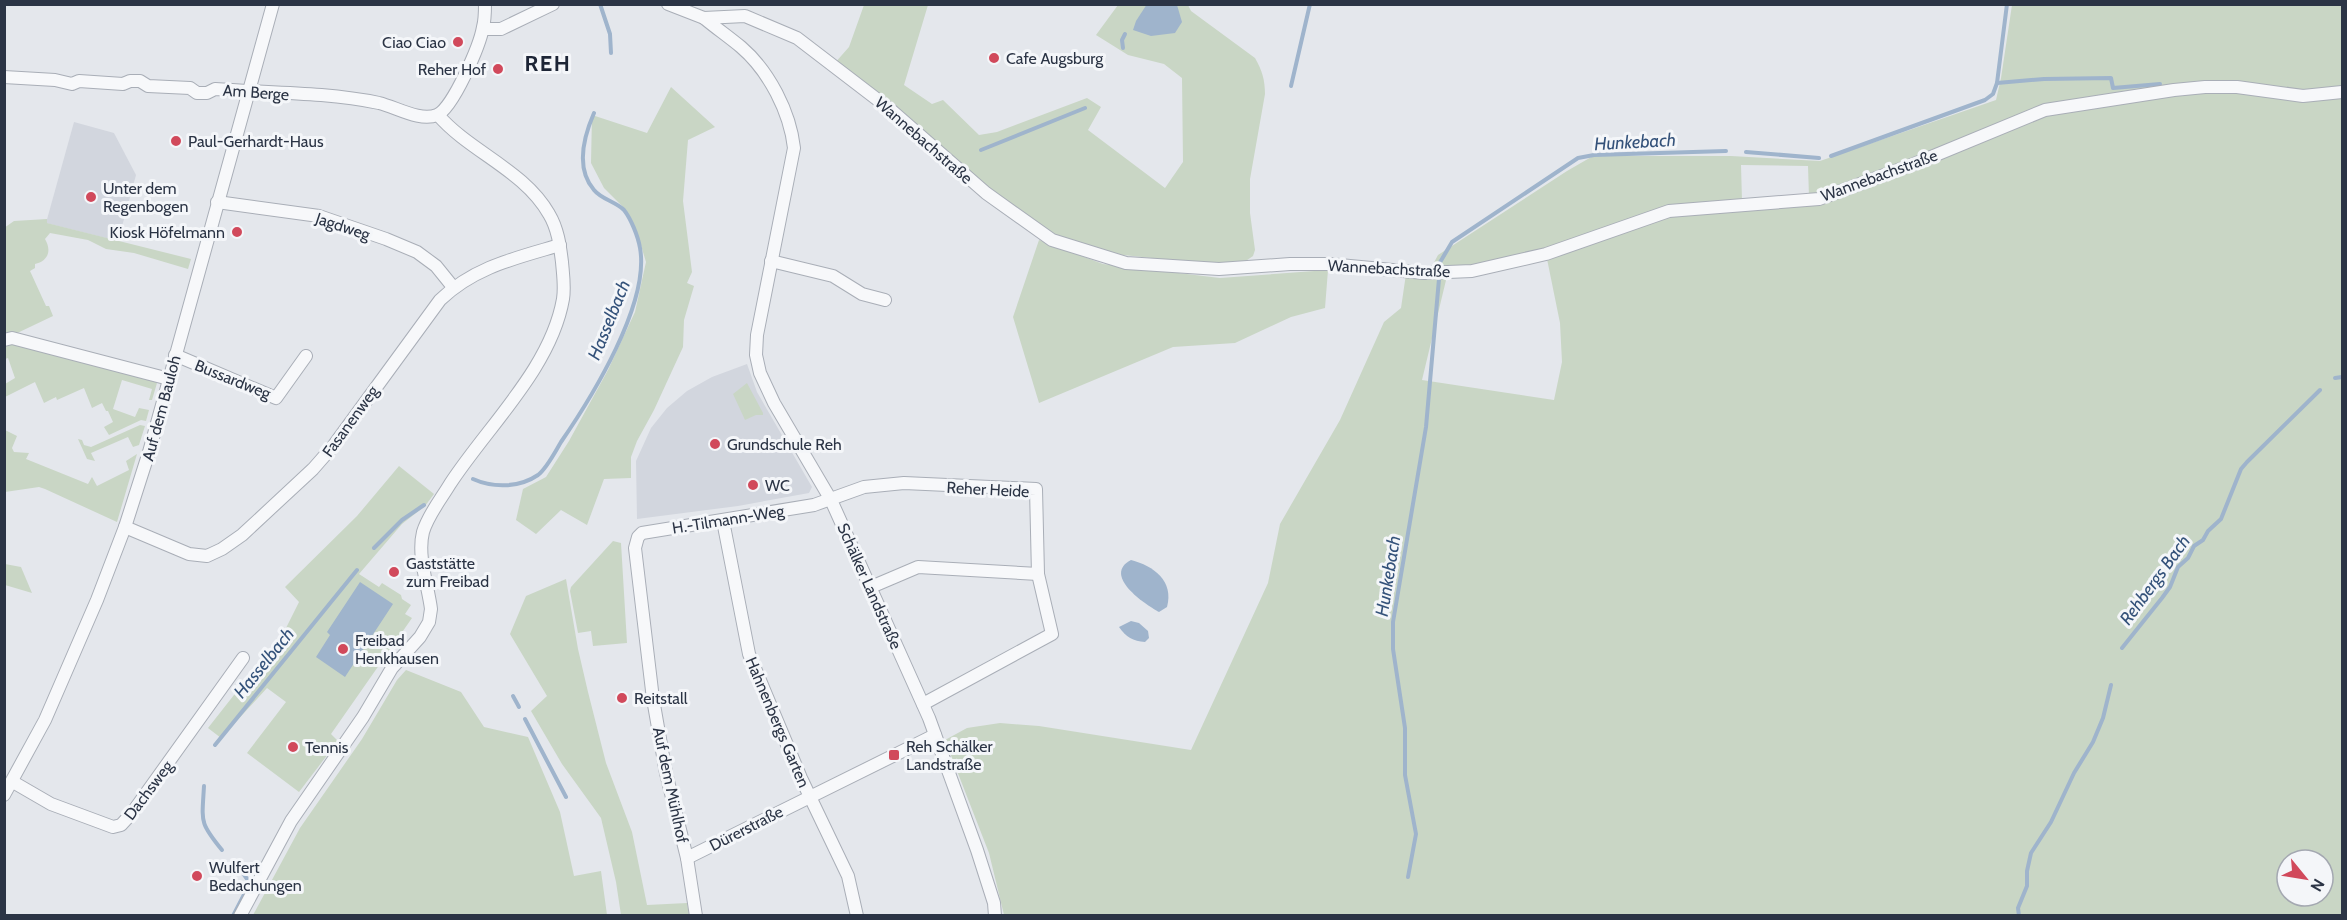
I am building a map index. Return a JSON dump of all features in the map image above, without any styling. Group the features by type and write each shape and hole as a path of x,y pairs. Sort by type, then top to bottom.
{"street":[{"name":"Auf dem Bauloh","path":"4,795 45,720 98,600 141,480 273,4"},
{"path":"240,915 291,820 358,725 392,668 420,637 429,622 431,609 422,556 424,528 453,479 520,390 542,354 563,299 560,245 549,213 523,183 458,135 438,115 453,97 483,29 485,4"},
{"path":"483,29 501,29 553,4"},
{"name":"Wannebachstraße","path":"668,4 704,18 745,16 796,38 891,110 986,193 1052,240 1126,263 1220,269 1329,264 1424,273 1472,271 1546,254 1669,211 1820,199 1914,164 2045,110 2205,87 2237,87 2303,96 2343,92"},
{"name":"Schälker Landstraße","path":"704,18 743,49 755,64 773,87 792,129 794,148 757,335 758,367 774,403 831,500 923,704 977,850 994,903 995,915"},
{"name":"Am Berge","path":"4,77 56,80 72,84 79,81 123,84 140,81 148,86 190,88 197,93 207,93 215,89 332,94 382,104 427,117 438,115"},
{"name":"Jagdweg","path":"217,202 319,216 386,239 417,252 436,266 453,287"},
{"name":"Fasanenweg","path":"125,527 189,554 207,556 222,549 242,535 314,470 440,300 453,287 491,265 560,245"},
{"path":"771,261 833,276 862,294 885,300"},
{"path":"4,340 12,338 169,379"},
{"name":"Bussardweg","path":"176,355 276,398 306,356"},
{"name":"Reher Heide","path":"831,500 864,487 904,483 1036,489 1038,574 1052,634 923,704"},
{"name":"H.-Tilmann-Weg","path":"635,548 638,537 648,531 723,521 831,500"},
{"name":"Hahnenbergs Garten","path":"723,521 749,654 810,796 848,876 857,915"},
{"name":"Auf dem Mühlhof","path":"635,548 653,699 666,773 687,858 696,915"},
{"path":"871,587 918,567 1038,574"},
{"name":"Dachsweg","path":"13,782 51,804 113,827 121,825 132,813 243,658"},
{"name":"Dürerstraße","path":"687,858 935,735"}],"shaded area":[{"name":"Unter dem Regenbogen","path":"74,122 114,133 136,175 118,241 46,223"},
{"name":"Grundschule Reh","path":"747,364 757,392 812,487 809,493 738,506 637,519 636,461 651,428 667,408 687,391 712,377"}],"green space":[{"path":"864,5 928,5 904,85 932,104 943,100 979,135 997,132 1087,98 1101,107 1088,130 1165,188 1183,162 1182,78 1164,64 1128,55 1096,35 1118,5 1188,5 1191,11 1255,58 1263,75 1265,94 1250,179 1250,213 1255,250 1253,256 1240,265 1219,265 1104,253 1043,230 987,191 834,64 849,47"},
{"path":"2012,5 2342,5 2342,915 1004,915 989,853 945,740 967,728 1000,723 1039,726 1191,750 1268,583 1280,524 1340,420 1384,322 1401,308 1406,274 1447,276 1422,380 1554,400 1562,362 1560,323 1546,254 1668,207 1544,251 1472,266 1430,270 1438,255 1593,156 1731,156 1820,161 1996,100","holes":["1741,165 1808,166 1809,197 1742,201"]},
{"path":"671,87 715,127 688,140 683,201 692,272 687,283 694,286 684,320 683,347 637,441 631,457 631,478 604,479 587,525 561,510 536,534 516,520 523,489 546,477 569,441 608,370 635,312 646,262 637,232 626,210 604,188 591,163 592,115 647,133"},
{"path":"47,219 47,223 191,259 188,269 134,253 106,249 88,240 50,233 45,239 48,255 43,261 35,264 35,268 30,271 53,316 11,336 5,336 4,228 14,221"},
{"path":"1039,240 1103,264 1220,278 1328,270 1325,308 1291,317 1235,343 1173,347 1039,403 1013,317"},
{"path":"10,342 152,378 157,383 152,400 149,400 152,389 122,380 113,409 135,417 139,408 149,410 146,421 141,420 109,435 104,427 113,422 108,411 102,403 92,408 84,388 44,403 35,382 5,397 5,384 15,378 8,358 5,359 4,343"},
{"path":"747,383 763,415 756,415 745,420 733,394"},
{"path":"140,425 145,426 139,445 133,447 128,437 91,453 95,461 87,459 78,439 82,440 84,445 91,447"},
{"path":"5,430 17,436 12,448 14,452 29,453 26,459 88,484 92,477 97,486 129,470 126,461 137,454 117,522 39,487 5,492"},
{"path":"399,466 434,494 425,506 402,524 359,574 379,587 382,583 401,595 402,599 411,605 405,614 412,618 331,734 338,741 299,792 247,753 286,702 267,688 221,738 208,728 285,630 299,602 285,587 357,516"},
{"path":"613,541 621,543 627,643 593,646 591,631 578,633 570,591 571,587"},
{"path":"5,564 21,567 32,593 5,585"},
{"path":"566,579 588,692 606,763 632,832 647,905 687,903 689,915 621,915 601,818 562,764 531,711 547,696 510,634 526,596"},
{"path":"406,670 461,692 484,727 528,737 560,812 574,876 601,871 607,915 253,915 300,828 362,739 397,680"}],"water":[{"path":"1147,4 1177,5 1182,22 1175,33 1151,36 1133,30"},
{"path":"1131,560 1147,566 1165,582 1168,590 1167,607 1159,612 1128,589 1121,573 1123,566"},
{"path":"360,582 393,604 345,677 316,657 330,635 327,632"},
{"path":"1131,621 1139,623 1148,631 1149,638 1145,642 1130,638 1119,627"}],"waterway":[{"name":"Hasselbach","path":"600,4 610,34 611,53"},
{"path":"1291,86 1310,4"},
{"name":"Hunkebach","path":"1831,156 1985,100 1993,94 1997,83 2007,4"},
{"path":"1123,48 1122,40 1125,34"},
{"path":"1997,83 2044,79 2111,78 2113,88 2160,84"},
{"path":"981,150 1085,108"},
{"name":"Hasselbach","path":"473,479 489,484 506,485 523,482 541,472 551,460 588,400 628,322 641,270 640,248 634,228 624,210 597,193 588,181 583,152 594,113"},
{"name":"Hunkebach","path":"1439,264 1452,242 1578,158 1594,155 1726,151"},
{"name":"Hunkebach","path":"1746,152 1819,158"},
{"name":"Hunkebach","path":"1408,877 1416,834 1405,775 1405,728 1393,649 1393,622 1426,427 1439,279"},
{"name":"Rehbergs Bach","path":"2335,378 2342,377"},
{"name":"Rehbergs Bach","path":"2122,648 2170,587 2178,567 2188,558 2194,546 2203,540 2208,531 2221,519 2241,469 2320,390"},
{"name":"Hasselbach","path":"374,548 402,520 424,505"},
{"name":"Hasselbach","path":"215,745 357,570"},
{"name":"Rehbergs Bach","path":"2019,916 2018,908 2027,886 2027,871 2031,853 2051,822 2074,773 2093,742 2103,718 2111,685"},
{"path":"513,696 519,707"},
{"path":"525,719 566,797"},
{"name":"Hasselbach","path":"204,786 204,821 209,833 222,850"},
{"name":"Hasselbach","path":"233,916 250,883 237,865"}],"place":[{"name":"Ciao Ciao","path":"458,42"},
{"name":"Cafe Augsburg","path":"994,58"},
{"name":"Reher Hof","path":"498,69"},
{"name":"Paul-Gerhardt-Haus","path":"176,141"},
{"name":"Unter dem Regenbogen","path":"91,197"},
{"name":"Kiosk Höfelmann","path":"237,232"},
{"name":"Grundschule Reh","path":"715,444"},
{"name":"WC","path":"753,485"},
{"name":"Gaststätte zum Freibad","path":"394,572"},
{"name":"Freibad Henkhausen","path":"343,649"},
{"name":"Reitstall","path":"622,698"},
{"name":"Tennis","path":"293,747"},
{"name":"Reh Schälker Landstraße","path":"894,755"},
{"name":"Wulfert Bedachungen","path":"197,876"}],"district":[{"name":"REH","path":"548,63"}]}
